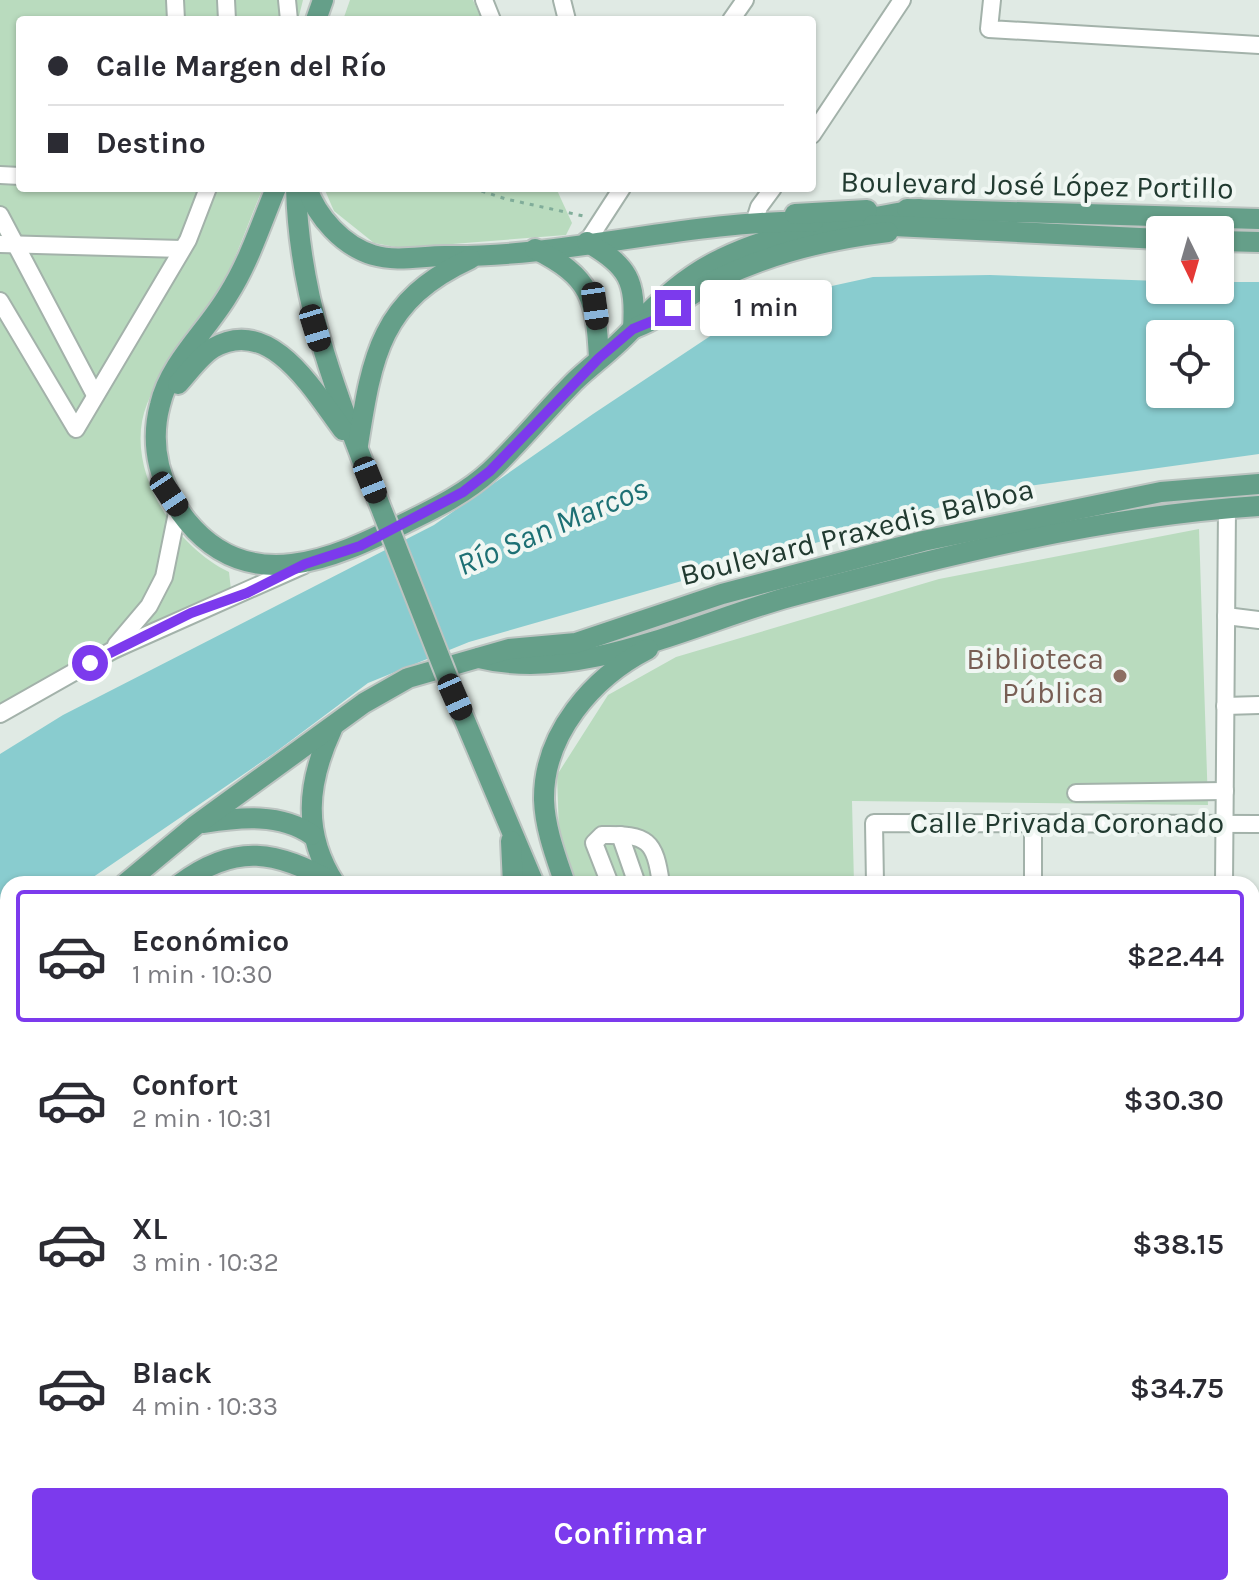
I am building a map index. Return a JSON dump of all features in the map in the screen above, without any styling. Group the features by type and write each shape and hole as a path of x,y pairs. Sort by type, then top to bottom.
{"main road":[{"path":"274,192 228,297 171,374 160,405 157,462 178,508 208,542 231,557 268,566 305,564 360,546 463,492 490,471 599,358 633,329 653,304 720,259 774,239 848,223 924,223"},
{"path":"296,192 298,241 308,301 327,368 455,697 531,876"},
{"name":"Boulevard José López Portillo","path":"310,192 334,230 362,251 390,258 473,257 755,220 924,223 1146,238"},
{"name":"Boulevard José López Portillo","path":"924,223 940,209 1259,219"},
{"name":"Boulevard José López Portillo","path":"755,220 848,223"},
{"path":"633,329 660,318 720,278 793,249 924,223"},
{"name":"Boulevard José López Portillo","path":"1234,241 1259,242"},
{"path":"587,242 615,259 627,274 635,297 633,329"},
{"path":"535,249 570,268 587,289 595,306 599,358"},
{"path":"357,449 378,343 394,315 418,289 473,257"},
{"path":"160,405 216,346 252,342 285,357 357,449"},
{"name":"Boulevard Praxedis Balboa","path":"135,876 196,825 334,725 408,678 509,649 576,643 722,594 1024,518 1161,492 1259,484"},
{"name":"Boulevard Praxedis Balboa","path":"475,657 512,667 554,666 679,633 785,598 941,558 1227,508 1259,506"},
{"path":"1024,518 1029,541"},
{"path":"562,876 554,853 544,798 547,776 563,731 581,699 611,671 679,633"},
{"path":"332,876 312,835 312,781 334,725"},
{"path":"196,825 257,818 300,826 312,835"},
{"path":"509,821 512,876"},
{"path":"194,876 210,865 243,855 278,856 320,876"}],"street":[{"path":"816,129 902,0"},
{"path":"992,0 989,29 1259,45"},
{"path":"0,301 76,429 182,249 206,192"},
{"path":"587,242 620,192"},
{"path":"755,220 771,192"},
{"path":"0,215 7,243 95,395"},
{"path":"7,243 182,249"},
{"path":"113,650 149,606 164,577 178,508"},
{"path":"1224,876 1227,508"},
{"path":"0,714 113,650 305,564"},
{"path":"1226,616 1259,620"},
{"path":"1225,706 1259,705"},
{"path":"1076,793 1225,791"},
{"name":"Calle Privada Coronado","path":"875,876 874,823 1259,824"},
{"path":"1033,823 1033,876"},
{"path":"607,876 594,843 602,835 642,840 656,851 660,876"},
{"path":"620,835 634,876"}],"path":[{"path":"487,192 580,216 604,217"}],"green space":[{"path":"0,0 303,0 299,16 16,16 16,192 261,192 222,285 155,388 141,428 147,478 158,502 189,544 229,572 231,590 192,621 0,720"},
{"path":"350,0 473,0 480,16 344,16"},
{"path":"326,192 558,192 572,223 566,235 401,248 374,243 334,211"},
{"path":"1199,529 1208,805 852,801 854,876 572,876 559,834 557,775 608,695 676,657 939,579"}],"water":[{"name":"Río San Marcos","path":"990,275 1146,281 1146,304 1234,304 1234,282 1259,282 1259,454 1000,490 469,642 368,683 273,754 95,876 0,876 0,754 63,715 434,525 763,301 873,277"}],"place":[{"name":"Biblioteca Pública","path":"1120,676"}],"route":[{"path":"90,663 191,613 247,593 305,564 360,546 463,492 490,471 599,358 633,329 660,318 673,308"}]}
